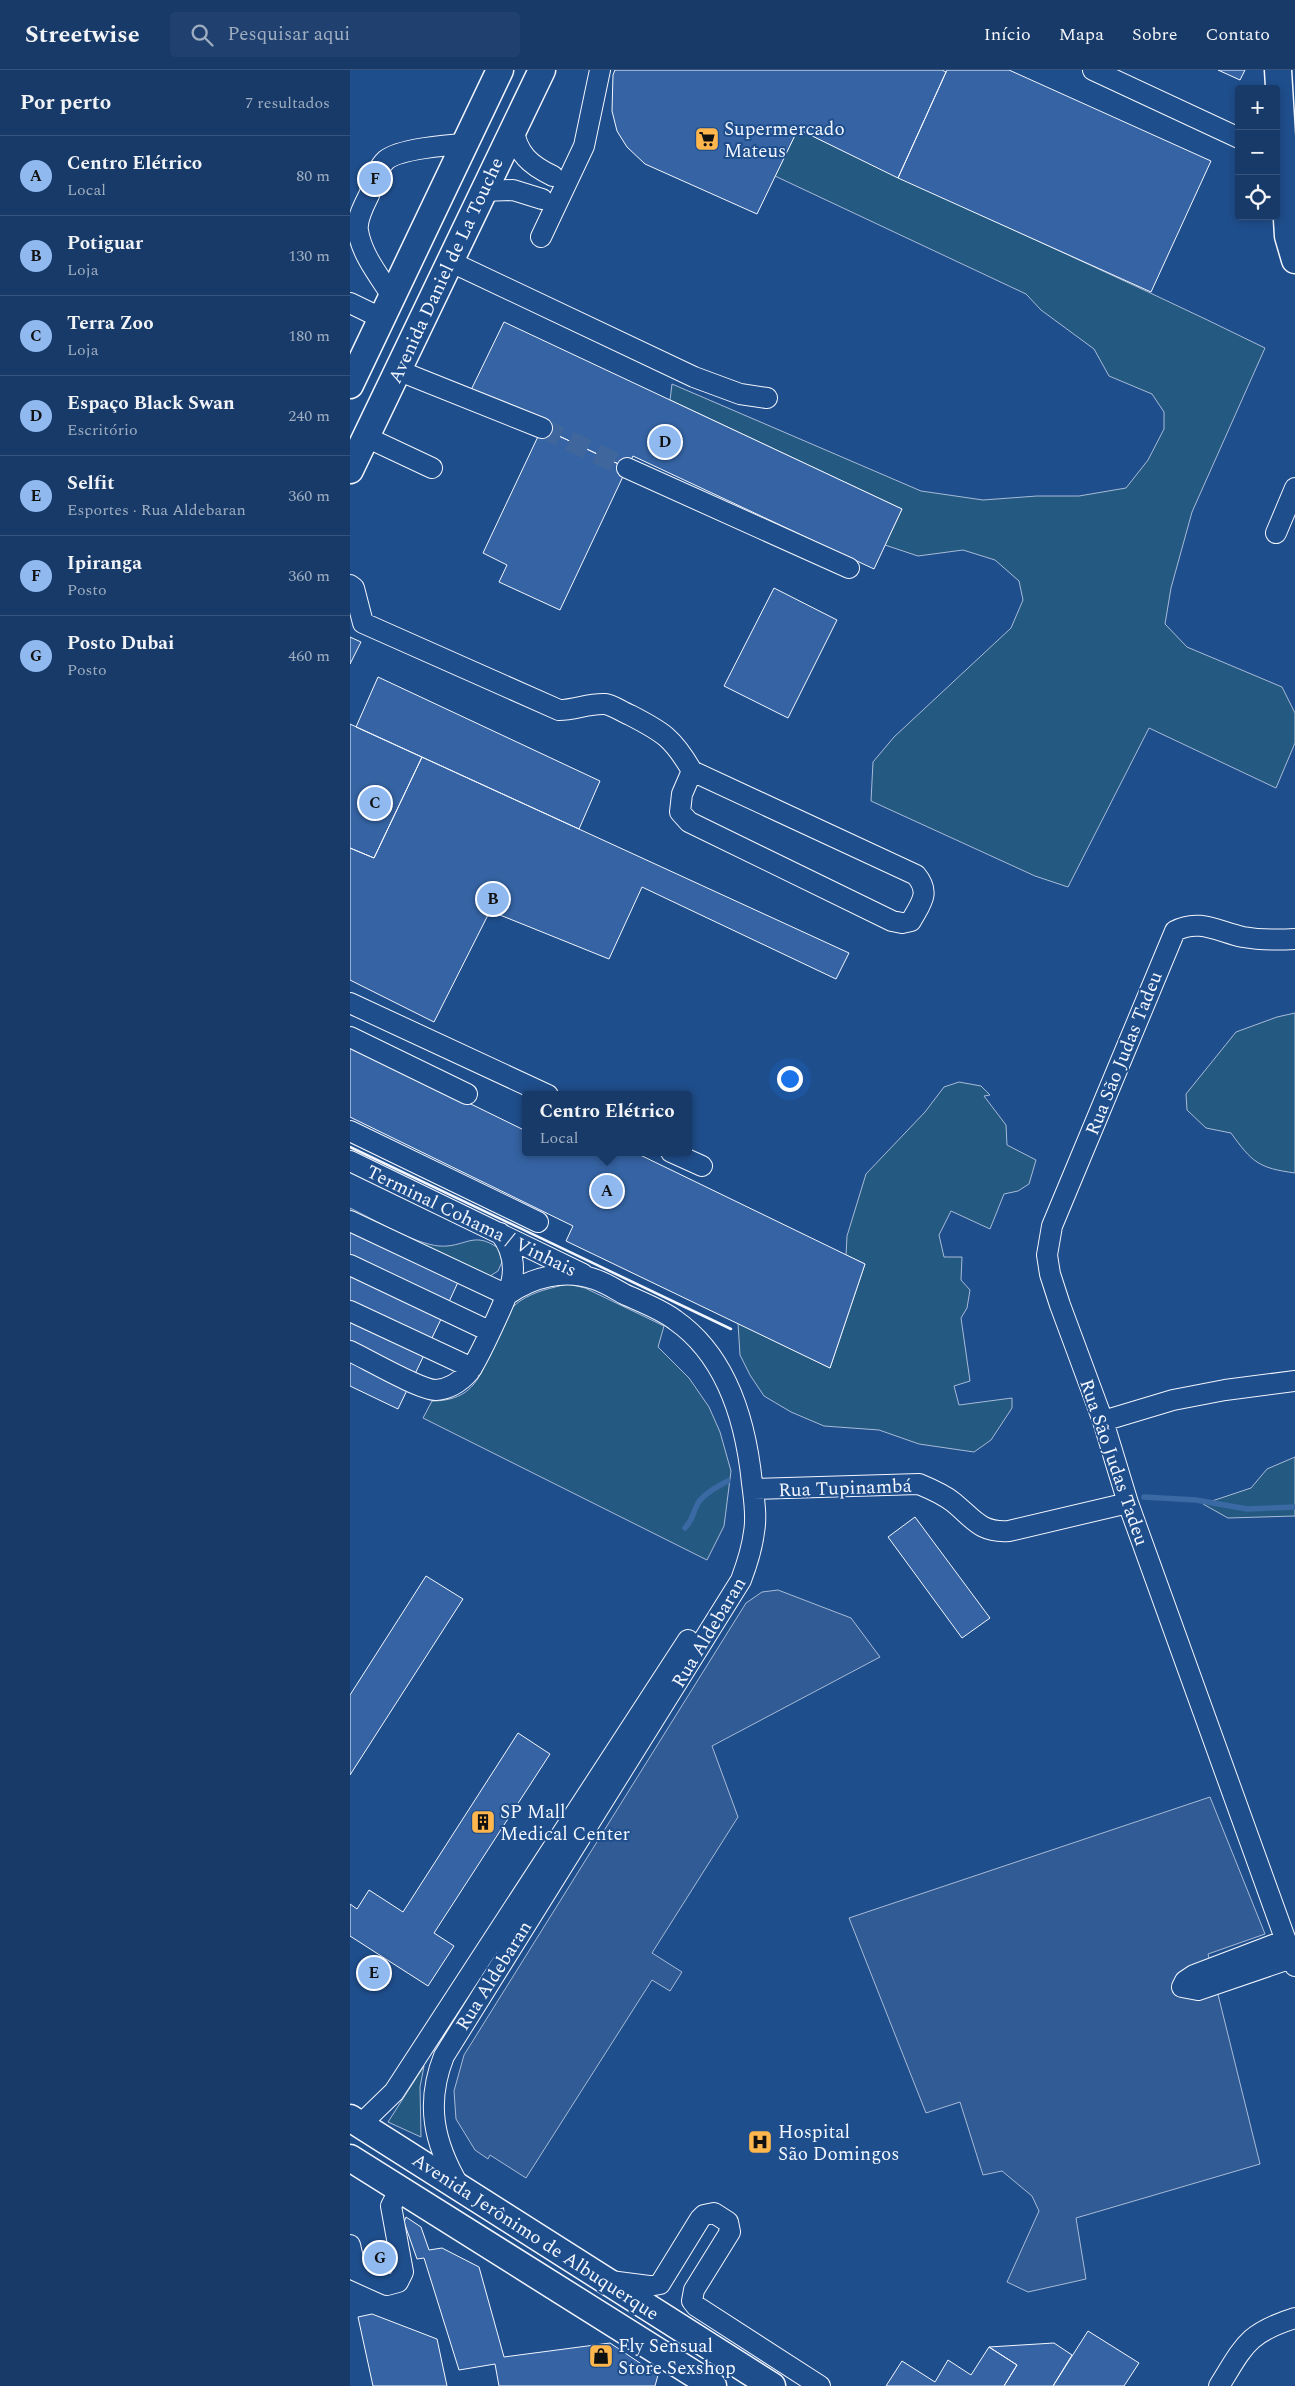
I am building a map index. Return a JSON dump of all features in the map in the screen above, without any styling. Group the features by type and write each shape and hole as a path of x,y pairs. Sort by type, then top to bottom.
{"main road":[{"name":"Avenida Daniel de La Touche","path":"350,385 500,70"},
{"name":"Avenida Daniel de La Touche","path":"350,470 482,191 542,70"},
{"path":"1278,70 1279,130"},
{"path":"1280,158 1288,236 1295,260"},
{"name":"Avenida Jerônimo de Albuquerque","path":"354,2119 772,2386"},
{"name":"Avenida Jerônimo de Albuquerque","path":"350,2158 701,2384"}],"street":[{"path":"541,237 584,146 600,70"},
{"path":"1094,70 1235,136"},
{"path":"1270,85 1278,70"},
{"path":"513,127 518,147 528,161 534,167 553,176"},
{"path":"350,304 387,307 358,230 365,202 386,160 401,154 438,146 465,144"},
{"path":"482,191 513,190 542,199"},
{"path":"449,260 694,378 740,394 767,398"},
{"path":"397,370 542,428"},
{"path":"366,436 432,468"},
{"path":"627,468 848,568"},
{"path":"1276,533 1295,488"},
{"path":"350,585 354,588 363,623 559,710 570,710 592,704 607,704 666,735 678,748 692,771 916,875 923,883 925,891 911,921 902,923 892,921 689,822 680,812 680,803 692,771"},
{"name":"Rua São Judas Tadeu","path":"1289,1942 1128,1503 1103,1421 1050,1274 1048,1244 1052,1226 1161,960 1175,931 1195,924 1243,937 1295,938"},
{"path":"350,1003 539,1091"},
{"path":"350,1037 467,1094"},
{"path":"350,1131 538,1222"},
{"path":"680,1156 702,1166"},
{"name":"Terminal Cohama / Vinhais","path":"350,1161 675,1319 699,1341 716,1362 742,1422 747,1440 753,1489"},
{"path":"350,1221 507,1295"},
{"path":"350,1351 428,1389 436,1390 460,1381 472,1368 507,1295 512,1280 513,1258 507,1241 500,1233"},
{"path":"350,1265 489,1331"},
{"path":"507,1295 520,1286 540,1278 565,1275 594,1279"},
{"path":"350,1311 472,1368"},
{"path":"1103,1421 1173,1400 1295,1380"},
{"name":"Rua Tupinambá","path":"753,1489 919,1484 936,1490 982,1528 995,1532 1009,1532 1128,1503"},
{"name":"Rua Aldebaran","path":"354,2119 394,2092 729,1576 743,1540 753,1489"},
{"name":"Rua Aldebaran","path":"459,2186 440,2148 434,2115 434,2087 444,2056 741,1580 755,1532 753,1489"},
{"path":"350,2245 356,2271 387,2285 398,2282 403,2272 392,2206 400,2189"},
{"path":"605,2281 649,2286 660,2284 700,2218 714,2213 728,2222 730,2232 694,2290 692,2301 696,2306 820,2386"},
{"path":"1218,2386 1252,2337 1268,2327 1295,2318"}],"shaded area":[{"path":"798,129 1265,348 1192,512 1171,588 1165,624 1187,647 1282,687 1295,713 1295,743 1276,788 1149,728 1068,887 1035,876 871,801 873,762 894,737 1011,628 1023,600 1019,581 995,560 963,550 918,556 885,545 902,509 670,400 672,384 921,491 983,500 1037,496 1079,496 1126,488 1148,460 1164,429 1164,412 1152,394 1109,376 1094,349 1041,310 1026,294 775,176"},
{"path":"1295,1013 1295,1173 1264,1166 1245,1151 1231,1133 1206,1128 1187,1110 1186,1094 1236,1032 1277,1017"},
{"path":"959,1082 981,1086 990,1095 984,1096 1006,1125 1007,1145 1036,1160 1029,1184 1018,1191 1004,1194 990,1229 951,1211 939,1235 944,1257 962,1257 961,1280 970,1290 967,1308 961,1318 970,1381 954,1386 959,1405 1012,1398 1012,1408 991,1440 974,1452 919,1444 879,1430 824,1426 791,1412 764,1396 750,1375 740,1355 738,1323 830,1368 865,1264 846,1255 847,1236 866,1174 925,1112 944,1087"},
{"path":"350,1208 406,1236 429,1244 448,1246 482,1240 498,1248 502,1262 498,1271 490,1276 483,1274 350,1212"},
{"path":"568,1284 585,1288 664,1326 658,1347 689,1378 709,1407 720,1432 731,1471 724,1526 707,1560 423,1418 432,1401 454,1398 469,1390 479,1377 498,1329 507,1314 520,1301 537,1292"},
{"path":"1295,1457 1295,1516 1228,1518 1203,1504 1251,1488 1267,1469"},
{"path":"778,1590 851,1618 880,1657 712,1746 738,1817 652,1953 682,1972 670,1991 652,1980 526,2178 490,2155 488,2159 475,2150 456,2119 454,2091 464,2055 746,1603 762,1592"},
{"path":"1210,1797 1265,1934 1208,1954 1260,2164 1076,2218 1086,2279 1028,2292 1007,2282 1039,2211 1032,2196 1002,2171 983,2175 960,2102 926,2113 849,1918"},
{"path":"424,2066 420,2087 421,2137 388,2122"}],"building":[{"name":"Supermercado Mateus","path":"615,70 942,70 946,72 898,178 798,129 757,214 645,164 627,147 617,131 612,111 613,75"},
{"path":"947,70 1009,70 1211,161 1151,292 898,178"},
{"path":"1218,70 1245,70 1240,80"},
{"path":"504,322 902,509 874,569 633,456 627,468 542,428 471,390"},
{"path":"542,428 627,468 560,610 499,582 507,565 483,553"},
{"path":"774,588 837,620 788,718 724,686"},
{"path":"350,637 361,642 350,664"},
{"path":"378,677 600,781 579,829 356,727"},
{"path":"350,724 422,757 374,858 350,848"},
{"path":"422,757 849,953 836,979 642,887 609,959 490,911 434,1022 350,980 350,848 374,858"},
{"path":"350,1045 522,1129 522,1156 642,1156 865,1264 830,1368 566,1241 573,1226 350,1117"},
{"path":"350,1228 459,1280 448,1304 350,1258"},
{"path":"350,1270 443,1315 430,1342 350,1304"},
{"path":"350,1317 425,1353 414,1376 350,1346"},
{"path":"350,1358 409,1386 398,1409 350,1386"},
{"path":"915,1517 990,1618 962,1638 888,1537"},
{"path":"426,1576 463,1599 350,1775 350,1695"},
{"name":"SP Mall Medical Center","path":"518,1733 550,1754 434,1933 454,1946 428,1986 350,1936 350,1904 357,1909 369,1890 403,1912"},
{"path":"406,2217 421,2227 429,2250 442,2248 479,2267 504,2357 610,2343 658,2375 655,2386 499,2386 495,2364 459,2370 424,2258 417,2259 404,2222"},
{"path":"372,2314 437,2339 447,2386 373,2386 358,2317"},
{"path":"1088,2331 1139,2363 1124,2386 1053,2386"},
{"path":"1054,2343 1072,2355 1053,2386 1004,2386 1017,2365 989,2347"},
{"path":"989,2347 1017,2365 1004,2386 886,2386 902,2361 935,2382 948,2360 971,2375"}],"waterway":[{"path":"685,1528 698,1503 704,1496 728,1481"},
{"path":"1144,1497 1196,1500 1247,1509 1295,1507"}],"tunnel":[{"path":"542,428 627,468"}],"wall":[{"path":"350,1147 731,1329"}],"place":[{"name":"Supermercado Mateus","path":"707,139"},
{"name":"Ipiranga","path":"375,179"},
{"name":"Espaço Black Swan","path":"665,442"},
{"name":"Terra Zoo","path":"375,803"},
{"name":"Potiguar","path":"493,899"},
{"name":"Centro Elétrico","path":"607,1191"},
{"name":"SP Mall Medical Center","path":"483,1822"},
{"name":"Selfit","path":"374,1973"},
{"name":"Hospital São Domingos","path":"760,2142"},
{"name":"Posto Dubai","path":"380,2258"},
{"name":"Fly Sensual Store Sexshop","path":"601,2356"}]}
